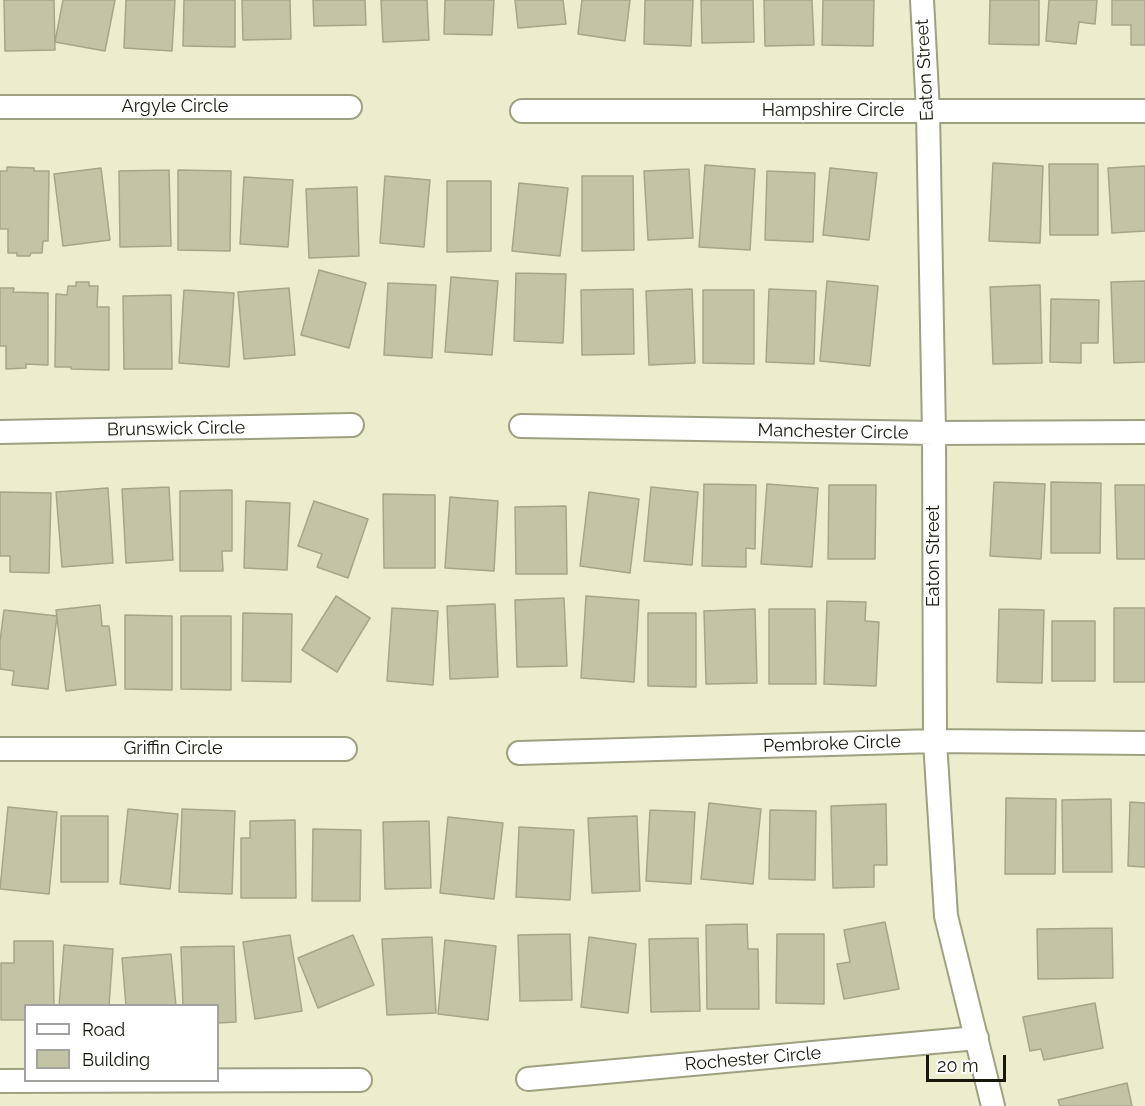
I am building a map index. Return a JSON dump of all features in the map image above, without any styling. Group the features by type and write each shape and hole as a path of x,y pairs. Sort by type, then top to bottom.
{"street":[{"name":"Eaton Street","path":"922,0 928,111 934,434 935,741 946,916 993,1106"},
{"name":"Argyle Circle","path":"0,107 350,107"},
{"name":"Hampshire Circle","path":"522,111 1145,111"},
{"name":"Brunswick Circle","path":"0,432 352,425"},
{"name":"Manchester Circle","path":"521,426 934,434 1145,432"},
{"name":"Pembroke Circle","path":"519,753 935,741 1145,743"},
{"name":"Griffin Circle","path":"0,749 345,749"},
{"name":"Rochester Circle","path":"528,1079 977,1038"},
{"path":"219,1081 360,1080"},
{"path":"0,1082 24,1082"}],"building":[{"path":"4,0 54,0 55,50 5,51"},
{"path":"63,0 115,0 105,51 55,42"},
{"path":"126,0 175,0 172,51 124,48"},
{"path":"184,0 235,0 235,47 183,46"},
{"path":"242,0 290,0 291,39 243,40"},
{"path":"313,0 365,0 366,25 314,26"},
{"path":"381,0 427,0 429,40 383,42"},
{"path":"445,0 494,0 492,35 444,34"},
{"path":"515,0 563,0 566,24 518,28"},
{"path":"582,0 630,0 625,41 578,34"},
{"path":"645,0 693,0 691,46 644,44"},
{"path":"701,0 753,0 754,42 702,43"},
{"path":"764,0 812,0 814,45 765,46"},
{"path":"823,0 874,0 873,46 822,45"},
{"path":"990,0 1039,0 1039,45 989,44"},
{"path":"1049,0 1097,0 1095,24 1079,22 1076,44 1046,41"},
{"path":"1112,0 1145,0 1145,45 1131,45 1131,25 1112,25"},
{"path":"993,163 1043,166 1040,243 989,241"},
{"path":"1049,164 1098,164 1098,235 1050,235"},
{"path":"705,165 755,169 750,250 699,247"},
{"path":"1145,166 1145,231 1112,233 1108,168"},
{"path":"7,167 49,171 48,241 43,241 42,253 17,256 17,253 8,253 8,229 0,229 0,171 7,171"},
{"path":"101,168 110,240 63,246 54,174"},
{"path":"830,168 877,173 869,240 823,235"},
{"path":"689,169 693,238 648,240 644,171"},
{"path":"169,170 171,246 120,247 119,171"},
{"path":"178,170 231,171 230,251 178,250"},
{"path":"767,171 815,173 813,242 765,240"},
{"path":"385,176 430,180 424,247 380,243"},
{"path":"582,176 633,176 634,250 582,251"},
{"path":"244,177 293,180 288,247 240,244"},
{"path":"447,181 491,181 491,251 447,252"},
{"path":"519,183 568,188 560,256 512,251"},
{"path":"357,187 359,256 309,258 306,189"},
{"path":"319,270 366,283 349,348 301,335"},
{"path":"516,273 566,274 563,343 514,341"},
{"path":"451,277 498,281 492,355 445,352"},
{"path":"827,281 878,286 870,366 820,361"},
{"path":"1145,281 1145,362 1114,363 1111,282"},
{"path":"76,282 89,282 89,286 98,286 97,307 109,307 109,370 55,367 56,294 67,295 68,286 76,286"},
{"path":"388,283 436,285 432,358 384,355"},
{"path":"1040,285 1042,363 993,364 990,287"},
{"path":"0,288 14,288 13,292 48,293 48,365 26,364 26,368 6,369 6,346 0,346"},
{"path":"289,288 295,355 244,359 238,292"},
{"path":"633,289 634,354 582,355 581,290"},
{"path":"692,289 695,363 649,365 646,291"},
{"path":"769,289 816,291 814,364 766,362"},
{"path":"184,290 234,293 229,367 179,363"},
{"path":"703,290 754,290 754,364 703,363"},
{"path":"171,295 172,369 124,369 123,296"},
{"path":"1051,299 1099,300 1098,343 1081,343 1081,363 1050,362"},
{"path":"994,482 1045,484 1041,559 990,556"},
{"path":"1051,482 1101,483 1100,553 1051,553"},
{"path":"704,484 756,485 755,549 746,548 746,567 702,566"},
{"path":"767,484 818,488 812,567 761,564"},
{"path":"829,485 876,485 875,559 828,559"},
{"path":"1115,485 1145,485 1145,559 1117,559"},
{"path":"169,487 173,560 126,563 122,489"},
{"path":"651,487 698,492 692,565 644,561"},
{"path":"108,488 113,563 62,567 56,492"},
{"path":"232,490 232,551 222,551 223,571 180,571 180,491"},
{"path":"0,492 51,493 49,573 10,572 10,556 0,556"},
{"path":"589,492 639,499 630,573 580,566"},
{"path":"383,494 435,495 435,568 384,568"},
{"path":"450,497 498,501 494,571 445,568"},
{"path":"246,501 290,503 287,570 244,568"},
{"path":"314,501 368,519 348,578 317,567 322,554 298,546"},
{"path":"566,506 567,574 516,574 515,507"},
{"path":"336,596 370,618 337,672 302,650"},
{"path":"586,596 639,600 634,682 581,678"},
{"path":"564,598 567,666 517,667 515,600"},
{"path":"827,601 866,602 865,621 879,622 876,686 824,684"},
{"path":"495,604 498,677 450,679 447,606"},
{"path":"100,605 102,626 109,626 116,685 66,691 56,610"},
{"path":"392,608 438,611 433,685 387,681"},
{"path":"1114,608 1145,608 1145,682 1114,682"},
{"path":"755,609 757,683 706,684 704,611"},
{"path":"769,609 815,609 816,684 769,684"},
{"path":"999,609 1044,610 1042,683 997,682"},
{"path":"4,610 57,616 48,689 12,685 14,671 0,669 0,641"},
{"path":"243,613 292,614 291,682 242,681"},
{"path":"648,613 696,613 696,687 648,686"},
{"path":"125,615 172,616 172,690 125,689"},
{"path":"181,616 231,616 231,690 181,689"},
{"path":"1052,621 1095,621 1095,681 1052,681"},
{"path":"1006,798 1056,799 1055,874 1005,874"},
{"path":"1111,799 1112,872 1063,872 1062,800"},
{"path":"1130,802 1145,803 1145,867 1128,866"},
{"path":"709,803 761,809 753,884 701,879"},
{"path":"886,804 887,865 874,865 874,887 833,888 831,806"},
{"path":"8,807 57,812 49,894 0,889"},
{"path":"128,809 178,814 170,889 120,884"},
{"path":"182,809 235,811 232,894 179,892"},
{"path":"650,810 695,812 691,884 646,881"},
{"path":"770,810 816,811 815,880 769,879"},
{"path":"61,816 108,816 108,882 61,882"},
{"path":"637,816 640,891 592,893 588,818"},
{"path":"448,817 503,823 494,899 440,893"},
{"path":"295,820 296,898 241,898 241,838 250,838 250,821"},
{"path":"429,821 431,888 385,889 383,822"},
{"path":"519,827 574,830 570,900 516,897"},
{"path":"313,829 361,830 360,901 312,901"},
{"path":"885,922 899,989 844,999 837,964 850,962 844,930"},
{"path":"747,924 748,949 758,949 759,1009 707,1009 706,925"},
{"path":"1112,928 1113,978 1038,979 1037,929"},
{"path":"570,934 572,1000 520,1001 518,935"},
{"path":"777,934 824,934 824,1004 776,1003"},
{"path":"290,935 302,1011 255,1019 243,942"},
{"path":"353,935 374,985 318,1008 298,958"},
{"path":"432,937 436,1013 387,1015 382,939"},
{"path":"589,937 636,944 628,1013 581,1007"},
{"path":"698,938 700,1011 651,1012 649,939"},
{"path":"445,940 496,946 488,1020 438,1014"},
{"path":"14,941 53,941 54,1004 24,1004 24,1020 1,1020 1,963 14,963"},
{"path":"64,945 113,949 109,1004 59,1004"},
{"path":"234,946 236,1022 219,1023 219,1004 183,1004 181,947"},
{"path":"171,954 176,1004 126,1004 122,958"},
{"path":"1095,1003 1103,1048 1044,1060 1041,1049 1030,1051 1023,1017"},
{"path":"1127,1083 1132,1106 1060,1106 1058,1100"}]}
